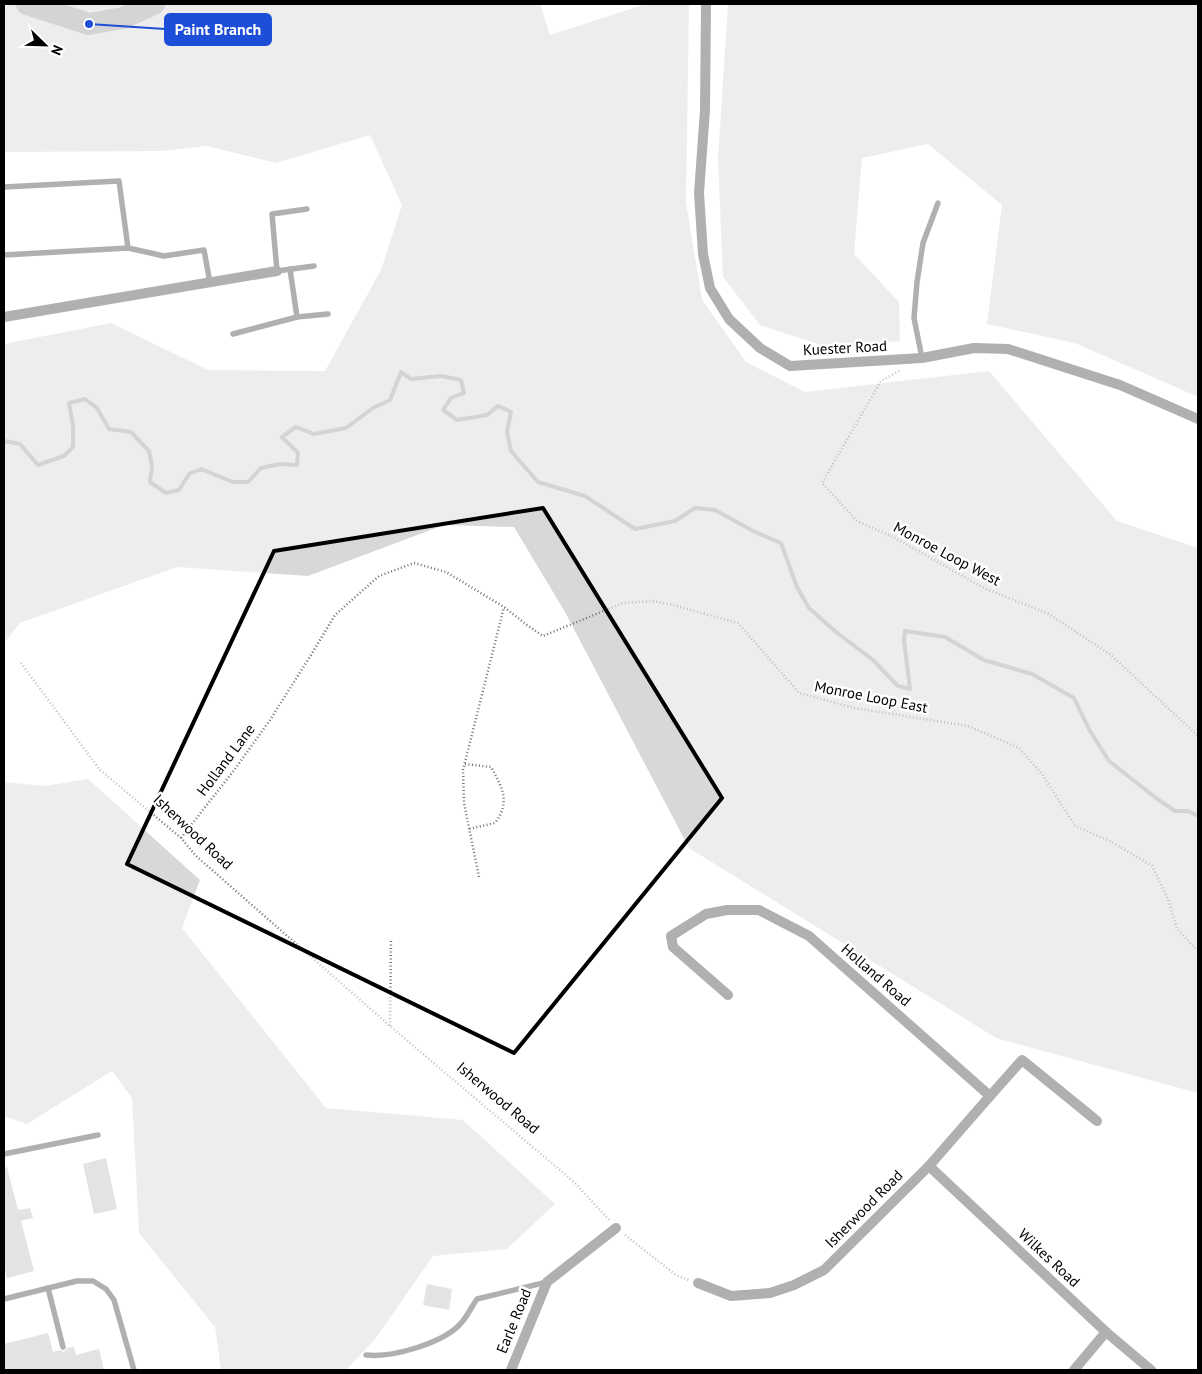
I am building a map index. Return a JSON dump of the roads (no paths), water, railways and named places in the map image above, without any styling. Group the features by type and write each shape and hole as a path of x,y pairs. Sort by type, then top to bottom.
{"street":[{"name":"Kuester Road","path":"706,4 705,110 700,193 703,254 710,288 729,319 760,348 790,366 922,358 974,348 1008,349 1120,384 1198,419"},
{"path":"4,318 277,271"},
{"name":"Holland Road","path":"728,995 673,947 671,936 706,914 727,910 760,910 809,936 990,1096"},
{"path":"990,1096 1022,1060 1097,1121"},
{"name":"Isherwood Road","path":"698,1283 731,1296 770,1293 794,1285 824,1270 929,1166 990,1096"},
{"name":"Wilkes Road","path":"929,1166 1106,1332 1151,1370"},
{"name":"Earle Road","path":"511,1370 547,1282 616,1228"},
{"path":"1074,1370 1106,1332"}],"lane":[{"path":"4,187 119,180 128,248"},
{"path":"922,358 914,318 916,282 923,242 938,203"},
{"path":"307,209 272,214 277,271 314,266"},
{"path":"4,255 128,248 164,256 204,250 210,284"},
{"path":"290,269 297,318"},
{"path":"233,334 297,318 328,314"},
{"path":"4,1154 98,1135"},
{"path":"4,1299 77,1281 93,1281 106,1289 114,1300 134,1370"},
{"path":"366,1355 378,1357 406,1351 442,1337 462,1323 477,1298 547,1282"},
{"path":"48,1288 63,1347"}],"waterway":[{"path":"27,4 89,24 123,18 154,4"},
{"path":"4,441 20,444 38,465 64,456 73,447 73,426 69,403 85,399 97,408 109,429 131,432 149,451 152,466 150,482 166,493 179,490 189,474 201,469 233,482 248,482 261,468 280,464 297,465 298,453 282,437 296,427 314,434 346,428 373,408 390,400 401,372 411,379 441,376 461,380 464,393 451,398 443,410 457,420 487,415 498,406 511,412 507,432 511,451 538,482 585,496 635,529 675,521 695,508 715,510 753,531 781,543 797,587 809,608 836,632 873,660 898,686 910,689 904,640 905,631 945,637 984,660 1032,674 1074,698 1090,731 1109,761 1175,811 1188,811 1198,816"}],"place":[{"name":"Paint Branch","path":"89,24"}]}
